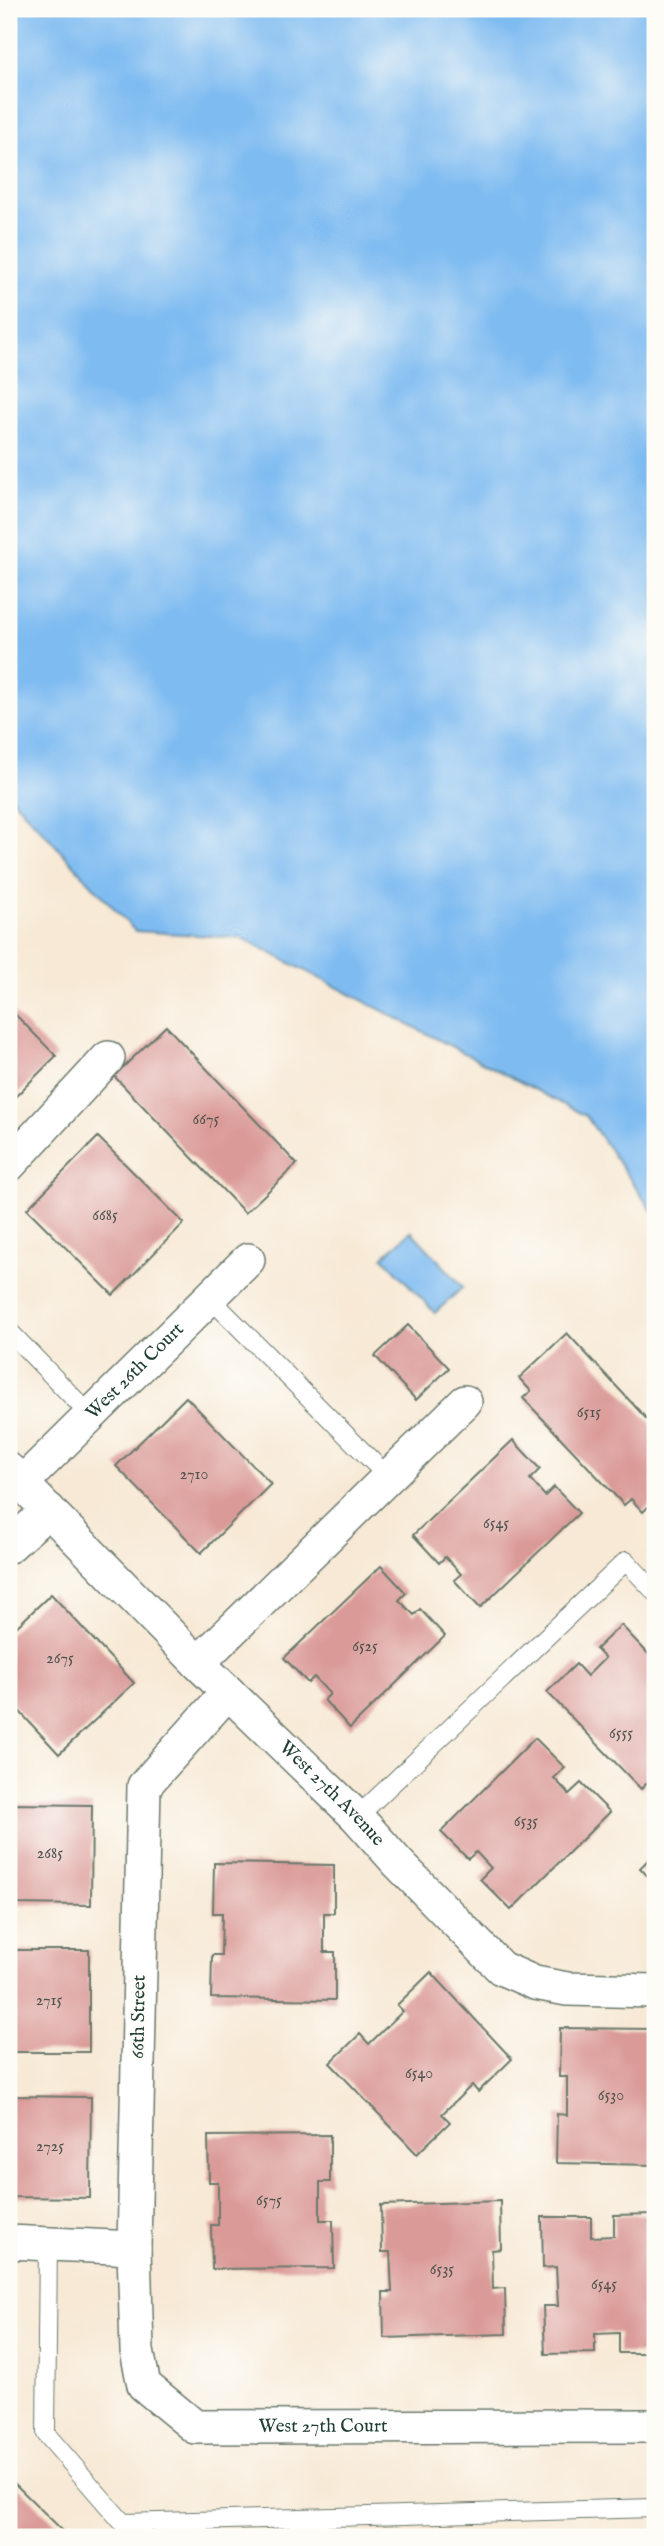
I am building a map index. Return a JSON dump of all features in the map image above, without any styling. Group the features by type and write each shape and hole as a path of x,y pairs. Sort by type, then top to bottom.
{"street":[{"path":"9,1165 108,1058"},
{"name":"West 26th Court","path":"15,1477 90,1415 248,1260"},
{"path":"198,1663 465,1402"},
{"name":"West 27th Avenue","path":"15,1477 198,1663 357,1817 501,1968 535,1983 567,1989 655,1991"},
{"path":"9,1546 49,1510"},
{"name":"66th Street","path":"134,2248 144,1786 228,1692"},
{"path":"9,2242 134,2248"},
{"name":"West 27th Court","path":"134,2248 136,2351 144,2385 195,2427 655,2426"}],"lane":[{"path":"210,1298 388,1477"},
{"path":"9,1331 90,1415"},
{"path":"357,1817 626,1561 655,1592"},
{"path":"48,2244 46,2434 123,2523 655,2508"}],"water":[{"path":"9,9 655,9 655,1215 586,1116 242,938 135,931 9,795"},
{"path":"411,1231 463,1287 435,1313 383,1257"}],"building":[{"path":"9,1008 56,1056 9,1103"},
{"path":"166,1026 297,1164 245,1213 114,1076"},
{"path":"98,1137 184,1223 113,1295 27,1209"},
{"path":"408,1325 449,1368 416,1400 375,1356"},
{"path":"567,1333 655,1428 655,1500 643,1512 631,1499 624,1505 523,1398 531,1391 519,1378"},
{"path":"186,1397 271,1484 201,1553 116,1466"},
{"path":"513,1440 540,1469 530,1479 545,1496 554,1487 579,1513 480,1608 454,1580 461,1574 445,1557 439,1563 413,1535"},
{"path":"381,1566 406,1593 399,1600 414,1615 420,1609 445,1636 350,1728 324,1700 330,1694 314,1677 308,1683 284,1658"},
{"path":"51,1594 134,1683 59,1754 9,1700 9,1634"},
{"path":"621,1625 655,1661 655,1775 641,1789 547,1692 576,1664 587,1676 605,1658 596,1649"},
{"path":"535,1738 565,1768 554,1778 569,1794 581,1783 610,1812 511,1910 480,1879 491,1868 476,1852 468,1859 441,1832"},
{"path":"9,1804 92,1805 91,1905 9,1904"},
{"path":"655,1853 655,1884 640,1868"},
{"path":"214,1863 334,1865 334,1913 324,1913 324,1952 335,1952 335,2000 211,1998 212,1955 221,1955 222,1913 213,1913"},
{"path":"9,1950 89,1950 89,2052 9,2052"},
{"path":"431,1972 512,2059 478,2092 472,2085 442,2114 450,2122 417,2154 330,2063 360,2034 369,2044 403,2011 397,2005"},
{"path":"560,2028 655,2029 655,2165 556,2163 557,2114 567,2115 567,2077 559,2077"},
{"path":"9,2096 91,2097 90,2198 9,2197"},
{"path":"330,2135 330,2182 320,2182 320,2220 333,2220 334,2268 212,2269 211,2225 218,2225 218,2182 209,2182 208,2136"},
{"path":"500,2201 501,2249 492,2250 493,2289 505,2288 506,2334 384,2338 383,2292 392,2292 390,2252 382,2252 381,2205"},
{"path":"655,2214 655,2262 651,2262 651,2302 655,2302 655,2353 619,2353 619,2333 595,2334 595,2353 545,2354 543,2306 558,2306 556,2267 543,2268 542,2217 591,2217 591,2237 614,2236 614,2215"},
{"path":"9,2478 63,2531 57,2537 9,2537"}]}
